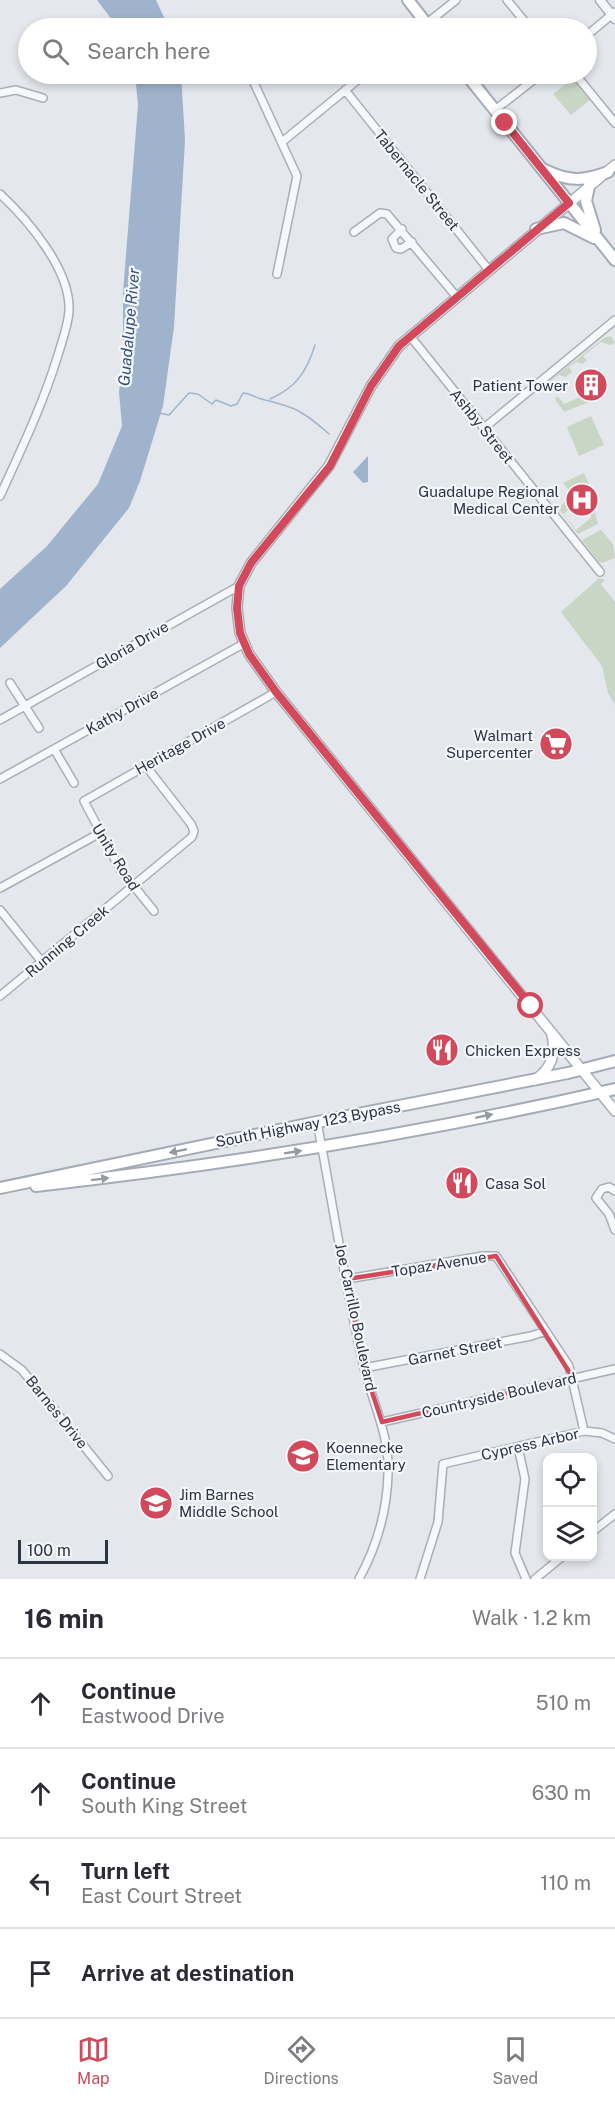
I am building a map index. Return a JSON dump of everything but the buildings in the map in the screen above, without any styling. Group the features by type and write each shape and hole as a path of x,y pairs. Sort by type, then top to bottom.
{"main road":[{"path":"408,0 420,18"},
{"path":"474,84 615,260"},
{"path":"542,169 574,180 588,179 611,168"},
{"path":"611,168 410,336 381,370 330,466 256,555 239,586 238,622 243,644 276,692 615,1111"},
{"path":"589,186 586,197 587,208 600,241"},
{"path":"536,229 564,223 600,241"},
{"path":"535,1080 546,1071 552,1061 554,1049 552,1032"},
{"name":"South Highway 123 Bypass","path":"0,1189 317,1122 535,1080 615,1061"},
{"name":"South Highway 123 Bypass","path":"0,1189 210,1166 322,1148 615,1089"}],"street":[{"path":"436,18 456,0"},
{"path":"507,0 522,18"},
{"path":"597,28 614,15 600,0"},
{"path":"255,84 297,176 276,274"},
{"path":"282,142 352,84"},
{"path":"495,110 528,84"},
{"path":"583,84 615,123"},
{"path":"0,93 16,90 43,98"},
{"name":"Tabernacle Street","path":"345,90 488,269"},
{"path":"0,194 27,221 46,248 64,285 69,309 45,398 0,496"},
{"path":"354,232 380,213 387,214 402,229 456,296"},
{"path":"402,229 392,239 396,248 401,249 412,242"},
{"path":"484,428 615,320"},
{"name":"Ashby Street","path":"410,336 600,572"},
{"name":"Gloria Drive","path":"0,720 239,586"},
{"name":"Kathy Drive","path":"0,779 243,644"},
{"path":"10,683 39,728"},
{"name":"Heritage Drive","path":"84,801 276,692"},
{"path":"54,749 74,783"},
{"name":"Running Creek","path":"0,996 184,845 194,831 145,765"},
{"name":"Unity Road","path":"84,801 100,834 133,886 154,911"},
{"path":"0,888 100,834"},
{"path":"0,910 42,962"},
{"name":"Joe Carrillo Boulevard","path":"317,1122 364,1368 382,1422 388,1473 386,1507 376,1543 359,1579"},
{"path":"615,1191 609,1187 602,1189 596,1198 609,1214 615,1228"},
{"name":"Topaz Avenue","path":"346,1279 483,1256 496,1256 569,1366 584,1431"},
{"name":"Garnet Street","path":"364,1368 531,1336 546,1331"},
{"name":"Barnes Drive","path":"0,1354 22,1370 108,1476"},
{"name":"Countryside Boulevard","path":"382,1422 615,1369"},
{"name":"Cypress Arbor","path":"420,1579 438,1522 443,1464 584,1431 602,1433 615,1439"},
{"path":"518,1447 525,1479 515,1553 526,1579"},
{"path":"597,1528 615,1514"},
{"path":"535,1579 558,1561"}],"highlighted area":[{"path":"496,1256 573,1378 382,1422 364,1368 347,1279"}],"green space":[{"path":"566,84 579,84 591,99 571,115 553,94"},
{"path":"611,336 615,343 610,345 601,342 583,356 587,360 582,364 576,362 569,367 572,372 566,377 559,375 552,380 555,385 552,391 549,390 547,384 552,379 604,338"},
{"path":"594,391 597,399 564,412 555,399 557,396 564,404"},
{"path":"591,416 604,445 579,456 567,427"},
{"path":"584,473 591,489 572,494 563,483"},
{"path":"589,491 594,503 586,509 579,501 563,514 576,530 592,517 587,511 595,505 598,524 578,534 558,508 573,495"},
{"path":"601,530 613,544 615,558 602,563 582,540"},
{"path":"599,578 605,580 601,584 615,602 615,705 608,693 602,666 561,612"}],"water":[{"path":"97,0 156,0 164,18 110,18"},
{"name":"Guadalupe River","path":"136,84 182,84 185,140 174,327 163,406 140,481 129,508 66,586 0,648 0,589 47,546 98,484 122,426 119,392 123,359 123,292 138,105"},
{"path":"368,456 368,482 363,483 353,472"}],"waterway":[{"path":"270,399 294,384 304,371 315,345"},
{"path":"158,413 169,415 189,393 198,394 212,404 216,400 231,406 237,404 243,393 246,393 298,410 329,434"}],"place":[{"name":"Patient Tower","path":"591,385"},
{"name":"Guadalupe Regional Medical Center","path":"582,500"},
{"name":"Walmart Supercenter","path":"556,744"},
{"name":"Chicken Express","path":"442,1050"},
{"name":"Casa Sol","path":"462,1183"},
{"name":"Koennecke Elementary","path":"303,1456"},
{"name":"Jim Barnes Middle School","path":"156,1503"}],"route":[{"path":"505,123 569,203 399,346 371,386 330,466 262,548 244,574 239,586 237,608 243,644 255,664 531,1006"}]}
